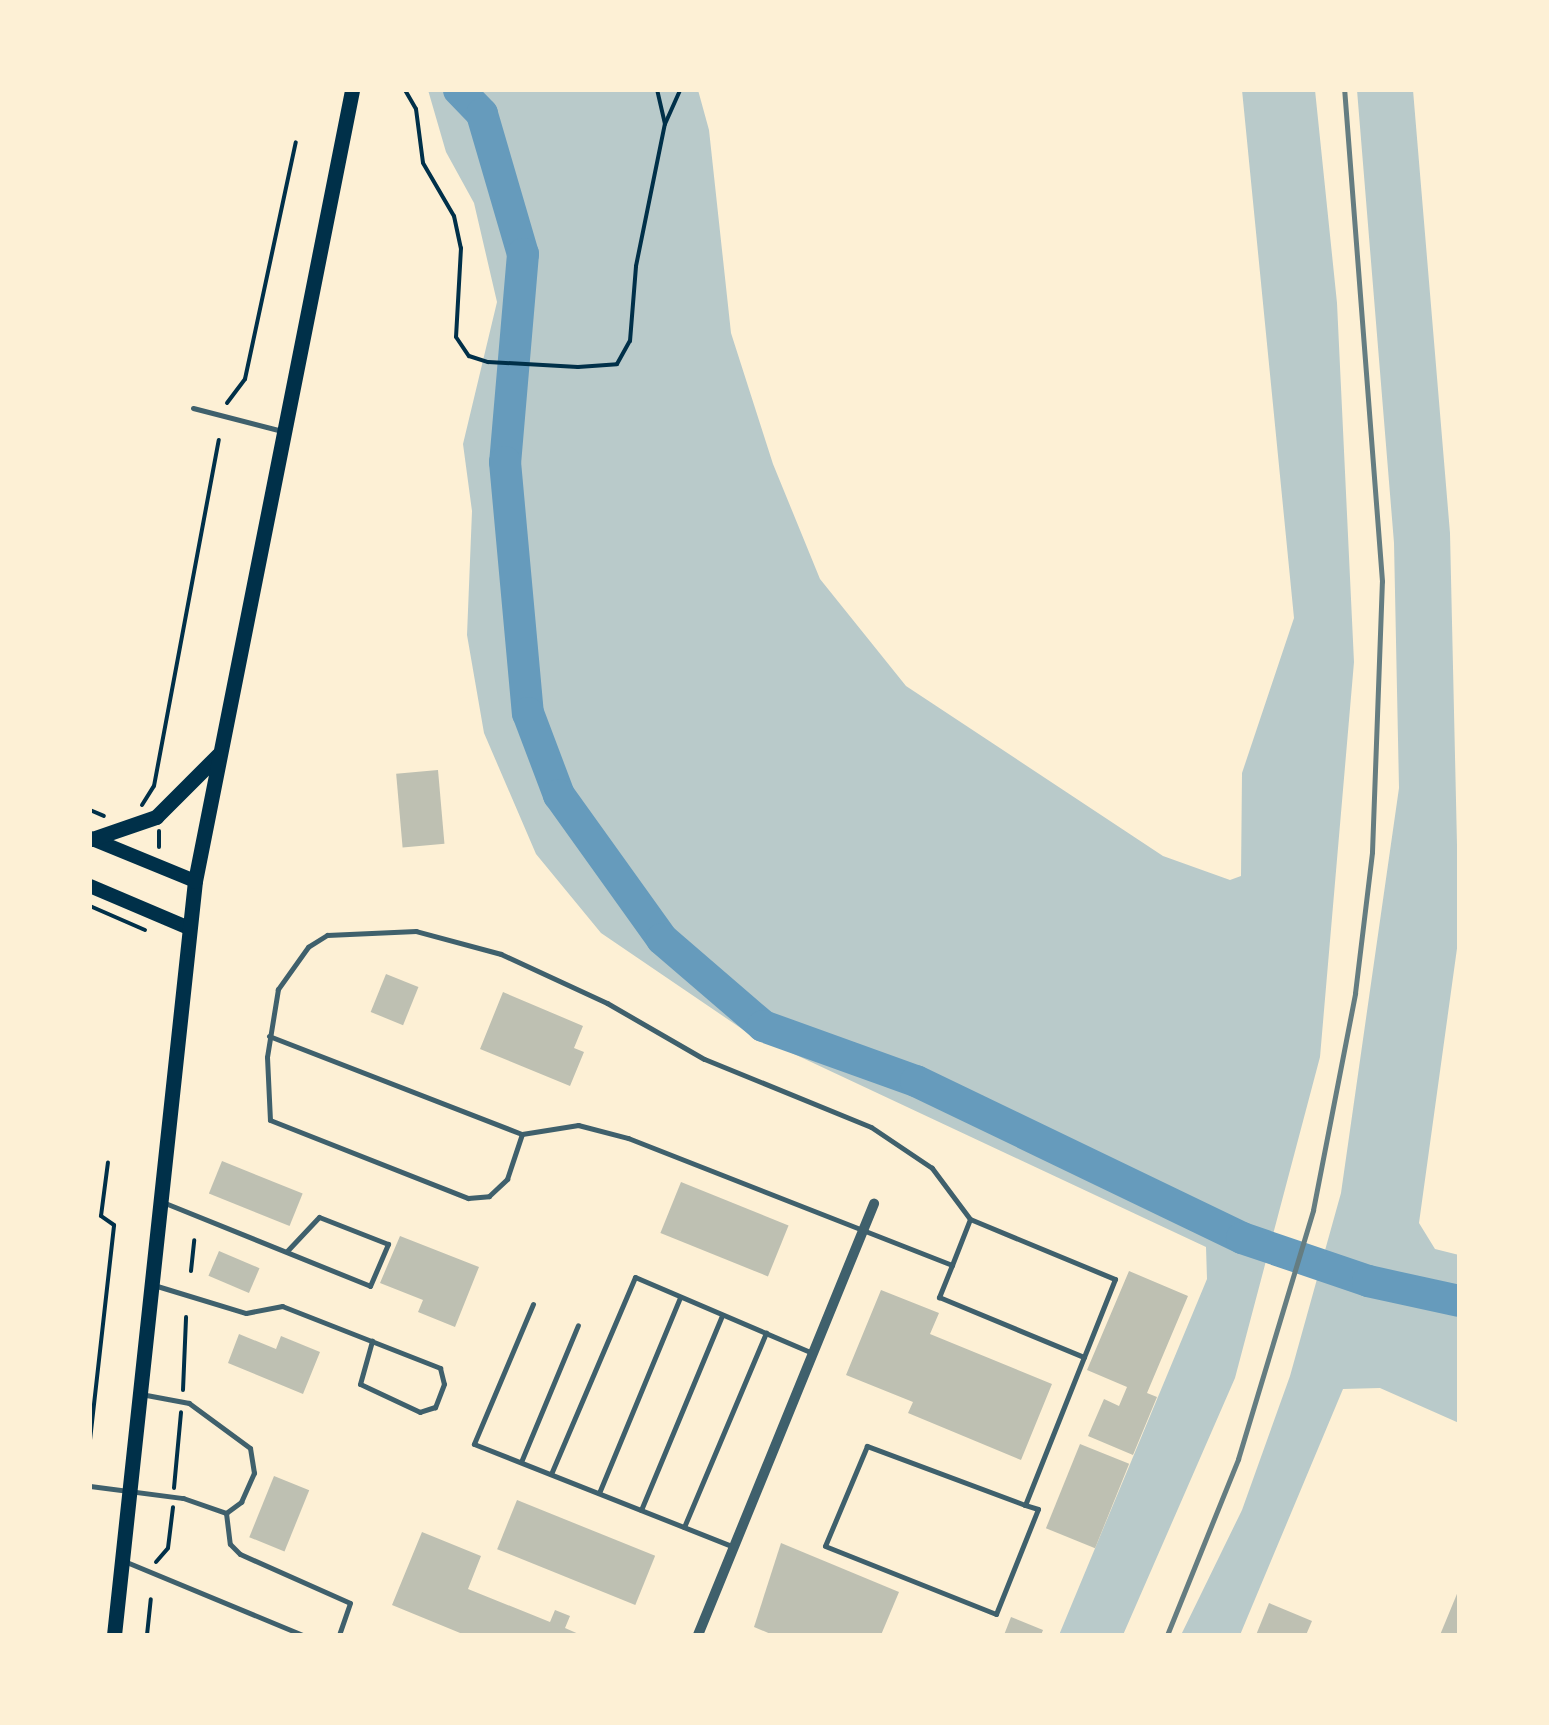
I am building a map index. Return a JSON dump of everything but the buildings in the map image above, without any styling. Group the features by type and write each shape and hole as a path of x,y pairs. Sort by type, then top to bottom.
{"main road":[{"path":"114,1635 157,1200 196,880 352,90"},
{"path":"91,839 156,818 221,752"},
{"path":"91,839 196,880"},
{"path":"90,886 190,928"}],"street":[{"path":"698,1635 874,1202"}],"lane":[{"path":"193,408 284,432"},
{"path":"522,1134 507,1179 490,1196 468,1198 285,1131 266,1109 269,1036 278,989 308,947 326,935 416,931 502,954 607,1002 704,1059 871,1127 932,1168 970,1219 1115,1279 1025,1505"},
{"path":"269,1036 522,1134 578,1125 628,1138 952,1265"},
{"path":"157,1200 370,1286 388,1244 319,1217 287,1251"},
{"path":"970,1219 940,1297 1084,1357"},
{"path":"551,1474 635,1277 813,1353"},
{"path":"149,1285 190,1291 246,1313 282,1306 440,1368 444,1384 435,1407 420,1412 360,1384 372,1342"},
{"path":"599,1493 680,1296"},
{"path":"533,1304 474,1444 734,1547"},
{"path":"642,1510 722,1315"},
{"path":"521,1462 578,1324"},
{"path":"684,1527 766,1333"},
{"path":"90,1486 128,1490 226,1513 241,1502 254,1474 250,1448 189,1402 138,1394"},
{"path":"867,1446 1025,1505 1038,1510 996,1614 825,1546 867,1446"},
{"path":"226,1513 230,1544 240,1554 350,1602 339,1635"},
{"path":"122,1560 303,1635"}],"path":[{"path":"405,90 416,109 423,163 454,216 460,248 456,337 469,356 488,362 562,366 617,364 625,355 665,124 680,90"},
{"path":"658,90 665,124"},
{"path":"227,403 245,379 296,142"},
{"path":"124,810 142,805 154,786 219,440"},
{"path":"90,810 105,816"},
{"path":"156,828 160,847"},
{"path":"90,906 145,930"},
{"path":"90,1440 114,1225 102,1216 108,1162"},
{"path":"191,1270 194,1240"},
{"path":"183,1390 186,1317"},
{"path":"174,1485 181,1411"},
{"path":"156,1562 168,1548 172,1508"},
{"path":"147,1635 151,1599"}],"shaded area":[{"path":"428,90 698,90 709,130 731,333 773,464 820,579 906,686 1163,856 1230,880 1241,876 1242,773 1294,618 1242,90 1315,90 1337,303 1354,662 1320,1057 1235,1378 1123,1635 1059,1635 1207,1279 1206,1247 745,1031 601,933 536,854 484,733 467,635 472,511 463,444 497,302 474,203 446,152"},
{"path":"1357,90 1413,90 1450,533 1459,934 1419,1223 1435,1249 1459,1255 1459,1423 1380,1388 1343,1389 1240,1635 1181,1635 1242,1510 1290,1376 1341,1193 1399,788 1394,543"}],"waterway":[{"path":"459,90 482,114 523,254 505,462 528,713 559,795 662,939 763,1026 916,1081 1242,1238 1368,1281 1459,1301"}],"railway":[{"path":"1167,1635 1238,1459 1313,1210 1355,993 1372,852 1382,581 1344,90"}]}
